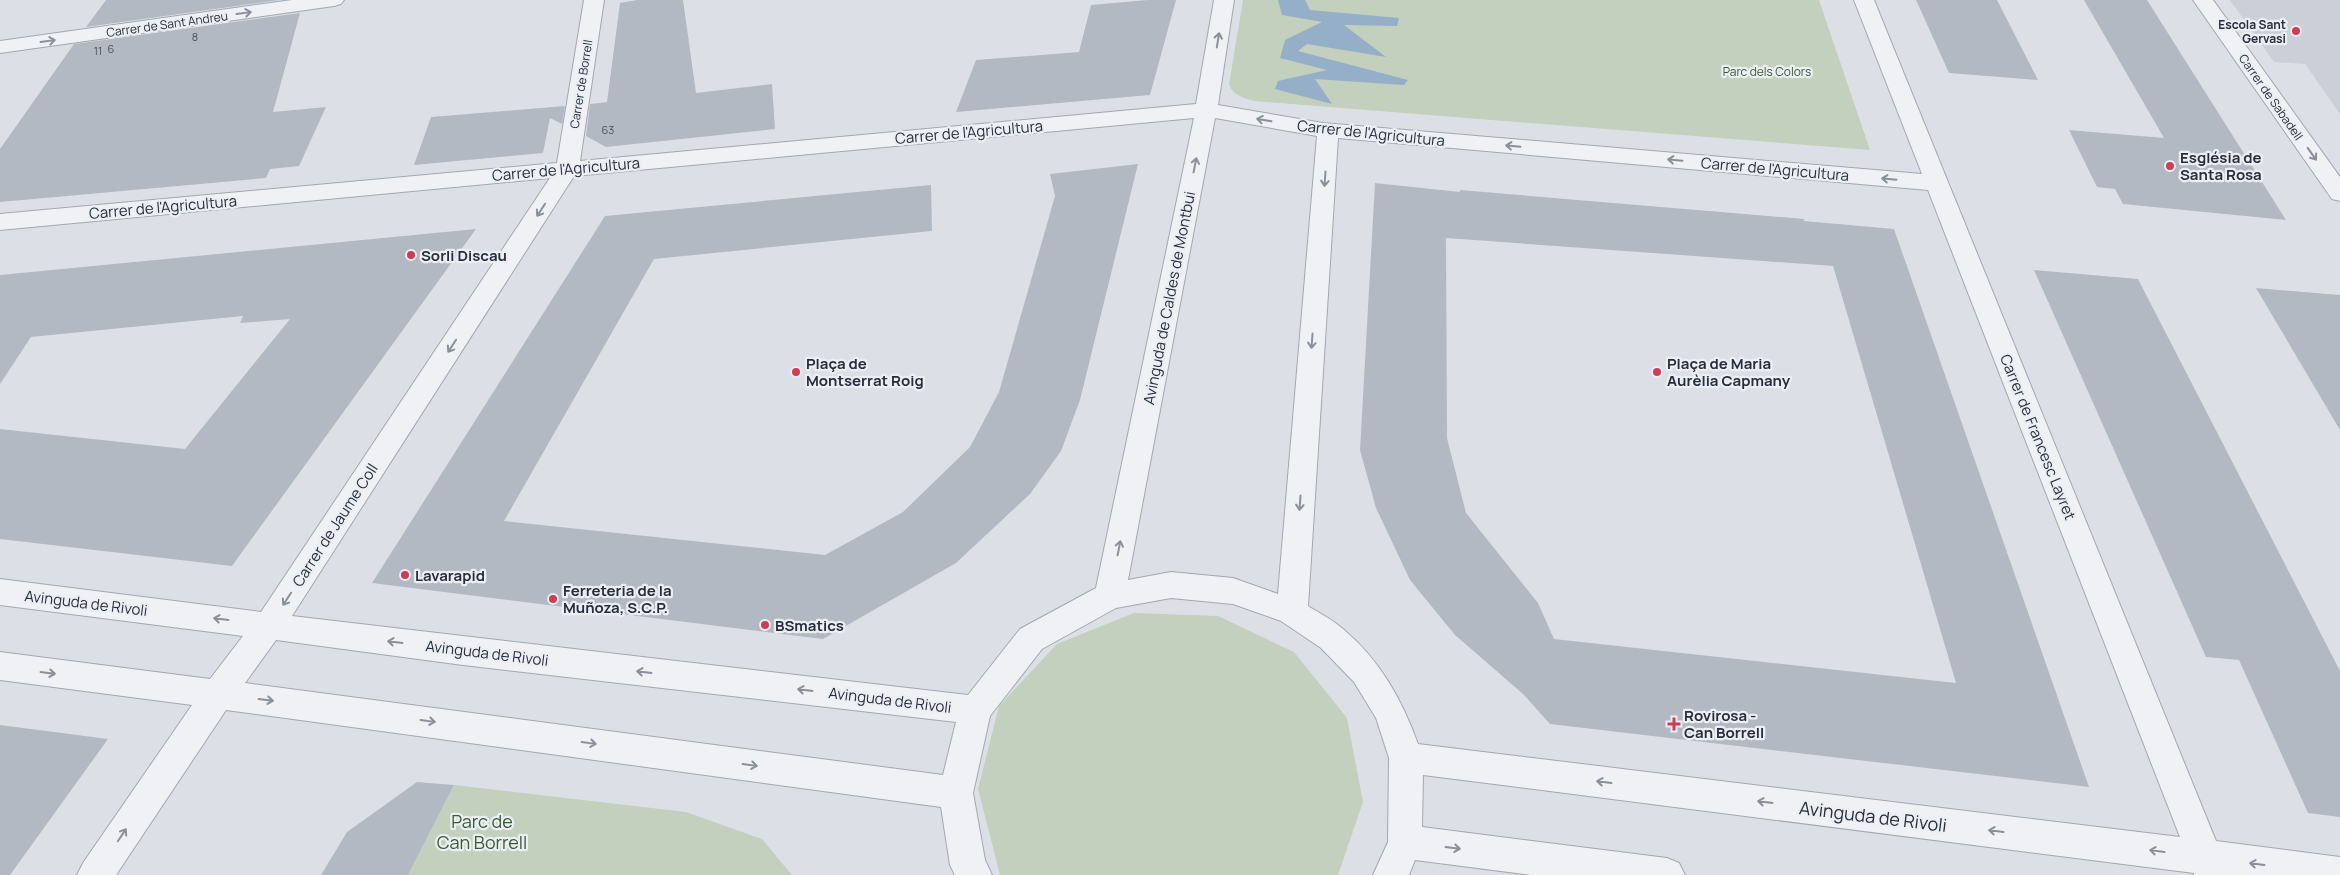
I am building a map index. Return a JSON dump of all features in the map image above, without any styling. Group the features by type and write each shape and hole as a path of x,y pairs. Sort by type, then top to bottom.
{"street":[{"name":"Carrer de Sant Andreu","path":"0,47 334,0"},
{"name":"Carrer de Borrell","path":"567,169 594,0"},
{"name":"Avinguda de Caldes de Montbui","path":"1110,596 1206,110 1224,0"},
{"name":"Carrer de Francesc Layret","path":"1864,0 2209,866"},
{"name":"Carrer de Sabadell","path":"2203,0 2340,194"},
{"name":"Carrer de l'Agricultura","path":"0,222 1206,110 1328,130 1937,183"},
{"path":"1292,612 1328,130"},
{"name":"Carrer de Jaume Coll","path":"95,875 218,694 270,626 567,169"},
{"path":"974,875 968,865 956,793 975,710 1030,639 1110,596 1171,585 1232,591 1292,612 1332,638 1365,672 1390,712 1406,758 1405,842 1391,875"},
{"name":"Avinguda de Rivoli","path":"0,592 463,651 975,710"},
{"path":"0,666 956,793"},
{"name":"Avinguda de Rivoli","path":"1406,758 2209,866 2340,874"},
{"path":"1405,842 1667,875"}],"shaded area":[{"name":"Escola Sant Gervasi","path":"2230,0 2340,0 2340,114 2305,64 2274,62"}],"green space":[{"name":"Parc dels Colors","path":"1243,0 1819,0 1870,150 1254,101 1242,97 1233,91 1229,84"},
{"path":"1134,613 1218,616 1294,652 1347,718 1363,802 1338,875 1000,875 978,789 999,706 1057,644"},
{"name":"Parc de Can Borrell","path":"454,785 686,812 762,839 792,875 408,875"}],"water":[{"path":"1278,0 1305,0 1310,10 1399,18 1397,26 1344,25 1386,57 1307,44 1298,51 1408,80 1404,85 1315,79 1332,104 1275,89 1278,81 1327,70 1280,58 1285,40 1322,22 1282,15"}],"building":[{"path":"106,0 279,0 86,27"},
{"path":"637,0 683,0 696,93 772,84 775,129 606,147 586,136 590,104 607,102 620,3"},
{"path":"1148,0 1176,0 1150,95 956,112 976,60 1079,52 1091,5"},
{"path":"1916,0 1997,0 2038,80 1949,73"},
{"path":"2084,0 2147,0 2286,220 2123,204 2115,189 2097,187 2069,130 2164,138"},
{"path":"300,13 273,112 326,107 299,166 270,169 266,178 0,202 0,149 74,44"},
{"path":"565,106 562,124 550,118 543,153 414,165 431,117"},
{"path":"1138,164 1080,400 1061,451 1030,494 956,563 823,639 372,583 605,216 931,185 932,231 654,259 504,521 825,555 903,512 970,447 999,392 1055,196 1050,174"},
{"path":"1375,183 1460,192 1460,190 1804,219 1804,221 1894,229 2089,787 1550,724 1523,694 1455,635 1410,580 1376,508 1360,450","holes":["1446,238 1833,266 1956,683 1554,639 1538,603 1466,513 1447,438"]},
{"path":"476,229 232,566 0,539 0,429 185,449 290,319 240,323 243,316 31,337 0,384 0,275"},
{"path":"2034,270 2138,279 2340,671 2340,817 2308,813 2239,660 2206,657"},
{"path":"2256,288 2340,295 2340,430"},
{"path":"0,725 108,739 10,875 0,875"},
{"path":"417,782 454,785 408,875 321,875 347,832"}],"place":[{"name":"Escola Sant Gervasi","path":"2296,31"},
{"name":"Església de Santa Rosa","path":"2170,166"},
{"name":"Sorli Discau","path":"411,255"},
{"name":"Plaça de Montserrat Roig","path":"796,372"},
{"name":"Plaça de Maria Aurèlia Capmany","path":"1657,372"},
{"name":"Lavarapid","path":"405,575"},
{"name":"Ferreteria de la Muñoza, S.C.P.","path":"553,599"},
{"name":"BSmatics","path":"765,625"},
{"name":"Rovirosa - Can Borrell","path":"1674,724"}]}
